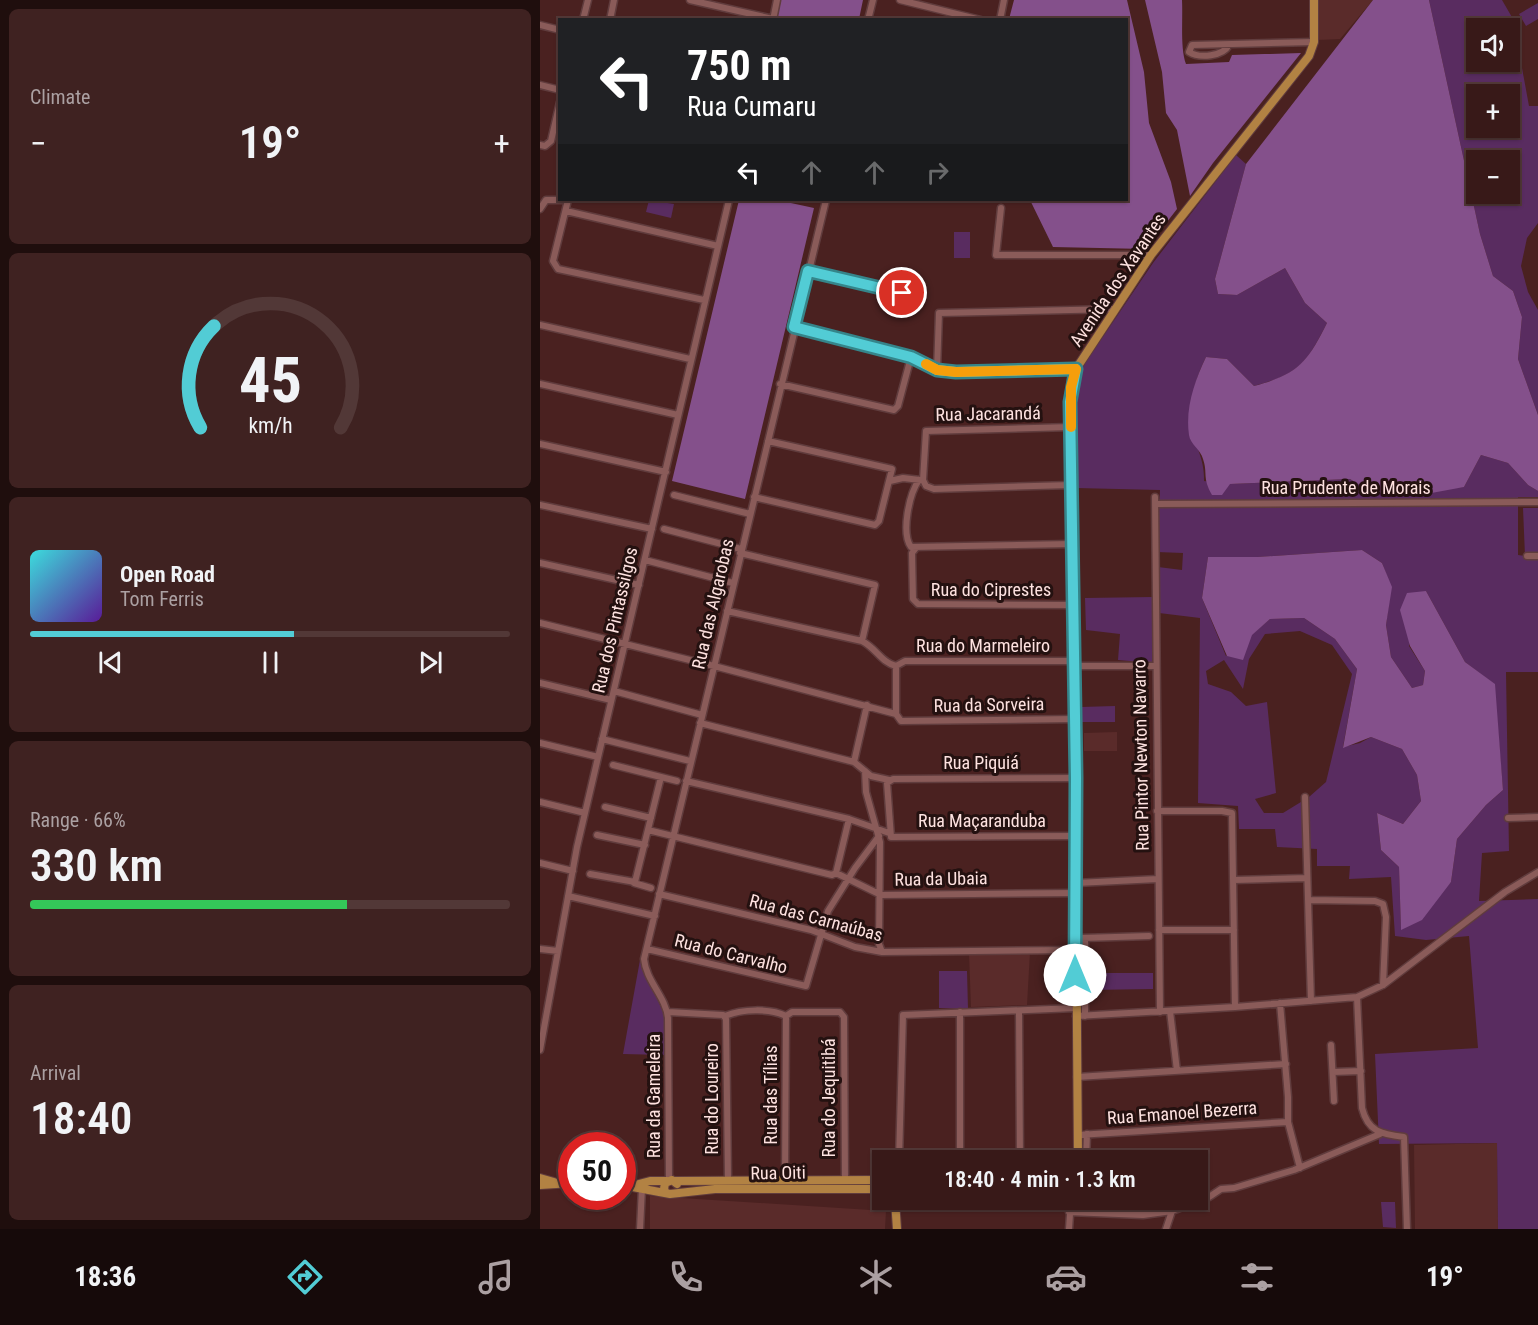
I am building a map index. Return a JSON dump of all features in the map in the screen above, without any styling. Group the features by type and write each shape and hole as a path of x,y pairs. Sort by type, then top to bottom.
{"main road":[{"name":"Avenida dos Xavantes","path":"1078,1150 1071,387 1076,369 1151,255 1309,56 1314,42 1314,0"},
{"path":"540,1178 558,1182"},
{"name":"Rua Oiti","path":"638,1187 650,1181 670,1180 872,1180"},
{"path":"670,1180 678,1186 670,1193 663,1187 670,1180"},
{"path":"540,1185 558,1183"},
{"name":"Rua Oiti","path":"638,1187 670,1193 715,1189 872,1189"},
{"path":"896,1210 897,1229"}],"street":[{"path":"584,18 588,0"},
{"path":"610,18 614,0"},
{"path":"690,0 769,18"},
{"path":"773,18 777,0"},
{"path":"868,18 873,0"},
{"path":"900,0 973,18"},
{"path":"1000,18 1004,0"},
{"path":"540,25 558,30"},
{"path":"1229,45 1226,51 1220,54 1193,55 1188,50 1192,45 1314,42"},
{"path":"540,85 558,90"},
{"path":"540,145 545,146 550,141 558,110"},
{"path":"540,209 546,200 558,200"},
{"path":"568,201 553,261 558,269 704,300"},
{"name":"Rua dos Pintassilgos","path":"540,1050 585,813 729,201"},
{"name":"Rua das Algarobas","path":"668,1012 646,968 646,949 824,201"},
{"path":"1001,208 996,255 1151,255"},
{"path":"566,211 718,246"},
{"path":"808,271 915,297 919,292 912,284 900,281 890,290"},
{"path":"937,370 939,314 1115,309"},
{"path":"540,325 690,359"},
{"path":"794,327 911,357 937,370 956,372 1076,369"},
{"path":"780,384 891,410 898,406 911,357"},
{"path":"540,384 678,414"},
{"name":"Rua Jacarandá","path":"923,482 926,430 1071,428"},
{"path":"754,497 872,525 879,521 890,481 892,470 768,441"},
{"path":"540,444 666,472"},
{"path":"890,481 903,478 923,482 940,489 1071,485"},
{"path":"923,482 914,488 907,528 909,545 916,548 1072,544"},
{"path":"674,495 750,514"},
{"name":"Rua Prudente de Morais","path":"1155,501 1538,502"},
{"name":"Rua Pintor Newton Navarro","path":"1155,501 1154,666 1160,1012"},
{"path":"540,505 652,530"},
{"path":"664,529 875,585 862,642"},
{"name":"Rua do Ciprestes","path":"916,548 912,553 913,599 922,605 1072,606"},
{"path":"1527,556 1538,556"},
{"path":"645,560 733,583"},
{"path":"540,563 639,585"},
{"path":"540,623 896,714 896,666 886,663 875,649 862,642 727,611"},
{"name":"Rua do Marmeleiro","path":"896,666 905,661 1154,666"},
{"path":"540,683 611,700"},
{"path":"614,691 702,715"},
{"path":"854,762 867,705"},
{"name":"Rua da Sorveira","path":"896,714 904,722 1074,719"},
{"path":"686,781 849,819 889,834 888,781 874,777 854,762 700,723"},
{"path":"602,739 690,761"},
{"path":"540,743 598,757"},
{"path":"613,765 677,781"},
{"path":"865,769 868,801 879,832 881,895 879,944 882,952"},
{"path":"634,883 661,777"},
{"name":"Rua Piquiá","path":"888,781 1076,778"},
{"path":"1305,797 1311,1001"},
{"path":"540,802 585,813"},
{"path":"605,807 651,818"},
{"path":"1157,811 1227,811 1232,813 1235,1007"},
{"path":"1508,818 1538,817"},
{"path":"836,873 849,819"},
{"name":"Rua da Ubaia","path":"648,830 832,875 836,873 881,895 1076,893"},
{"path":"820,934 828,911 879,832"},
{"name":"Rua Maçaranduba","path":"889,834 1075,836"},
{"path":"597,835 645,846"},
{"path":"540,863 573,871"},
{"path":"899,1150 902,1018 909,1013 1019,1011 1075,1012 1085,1016 1357,997 1383,985 1505,892 1538,872"},
{"path":"590,874 651,888"},
{"path":"1234,880 1307,878"},
{"path":"1076,883 1158,879"},
{"name":"Rua das Carnaúbas","path":"659,894 820,934 882,952 1075,950"},
{"path":"568,896 655,916"},
{"path":"1309,900 1375,901 1383,904 1386,917 1383,985"},
{"path":"1159,930 1234,930"},
{"name":"Rua do Carvalho","path":"646,949 801,987 808,985 820,934"},
{"path":"1075,938 1149,936"},
{"path":"1085,938 1085,1016"},
{"path":"540,949 558,951"},
{"path":"1075,959 1085,959"},
{"path":"1075,975 1085,975"},
{"path":"1357,997 1365,1119 1369,1126 1380,1134 1404,1137 1407,1229"},
{"path":"1280,1003 1286,1064 1288,1122 1300,1168"},
{"path":"540,1006 549,1007"},
{"path":"668,1012 725,1017 740,1012 770,1011 788,1015"},
{"path":"1019,1011 1020,1150"},
{"path":"1170,1011 1177,1071"},
{"name":"Rua da Gameleira","path":"668,1012 670,1180"},
{"name":"Rua do Jequitibá","path":"788,1015 840,1012 843,1015 844,1180"},
{"path":"960,1012 960,1150"},
{"name":"Rua das Tílias","path":"785,1179 788,1015"},
{"name":"Rua do Loureiro","path":"725,1017 728,1180"},
{"path":"1331,1045 1334,1101"},
{"path":"1077,1077 1286,1064"},
{"path":"1333,1072 1361,1071"},
{"name":"Rua Emanoel Bezerra","path":"1078,1135 1288,1122"},
{"path":"1086,1150 1087,1134"},
{"path":"1069,1229 1069,1212 1143,1215 1172,1211 1209,1197 1221,1189 1234,1188 1300,1168 1380,1134"},
{"path":"638,1187 640,1229"},
{"path":"1167,1229 1172,1211"}],"shaded area":[{"path":"781,0 863,0 859,18 777,18"},
{"path":"1014,0 1127,0 1144,72 1149,123 1171,182 1177,209 1146,249 1053,247 1030,201 1128,201 1128,18 1009,18"},
{"path":"1145,0 1182,0 1182,42 1186,64 1229,62 1232,55 1301,53 1213,163 1190,196 1177,130 1166,113 1162,72"},
{"path":"1319,0 1373,0 1340,39 1317,40"},
{"path":"1373,0 1429,0 1466,170 1466,204 1473,204 1493,276 1513,291 1522,317 1518,359 1538,415 1538,491 1528,485 1508,463 1481,455 1464,487 1426,494 1372,493 1350,479 1230,484 1222,495 1212,495 1207,484 1203,459 1190,438 1188,425 1192,394 1206,357 1227,359 1254,386 1281,377 1300,365 1327,323 1305,303 1285,268 1237,295 1218,294 1215,279 1246,164"},
{"path":"1429,0 1502,0 1512,18 1466,18 1466,72 1520,72 1520,57 1529,106 1538,106 1538,223 1527,238 1521,266 1528,292 1538,310 1538,415 1518,359 1522,317 1513,291 1493,276 1473,204 1520,204 1520,150 1466,150 1466,170"},
{"path":"1538,3 1538,19 1526,26 1519,14"},
{"path":"1236,155 1246,164 1215,279 1218,294 1237,295 1285,268 1305,303 1327,323 1307,358 1291,372 1269,382 1254,386 1227,359 1206,357 1197,379 1192,402 1192,425 1204,481 1230,484 1350,479 1372,493 1464,487 1481,455 1508,463 1528,485 1538,491 1538,497 1518,497 1518,555 1525,556 1523,508 1538,508 1538,672 1506,672 1509,851 1482,853 1479,901 1538,899 1538,1229 1498,1229 1497,1143 1379,1144 1375,1054 1478,1048 1469,936 1426,940 1395,936 1391,877 1349,879 1350,866 1317,866 1317,849 1277,847 1275,829 1239,829 1238,806 1198,803 1200,618 1159,613 1158,567 1182,570 1183,553 1157,552 1160,490 1076,488 1075,384 1079,372 1153,263","holes":["1362,550 1382,563 1391,587 1386,625 1391,657 1412,688 1423,685 1425,671 1409,646 1426,591 1465,662 1494,684 1503,790 1486,805 1457,839 1451,882 1401,929 1399,867 1381,850 1377,813 1403,824 1421,801 1417,775 1402,749 1371,737 1360,743 1343,747 1357,669 1335,639 1304,618 1270,619 1226,656 1202,598 1208,557 1257,557","1300,631 1332,645 1352,674 1326,782 1309,797 1283,813 1264,813 1255,799 1276,793 1267,702 1246,706 1231,692 1208,684 1206,671 1224,660 1243,689 1249,659 1265,634"]},
{"path":"649,201 674,204 671,218 646,212"},
{"path":"739,201 782,201 814,208 745,499 672,481"},
{"path":"954,232 970,232 970,258 954,258"},
{"path":"1362,550 1382,563 1392,587 1386,625 1391,657 1412,688 1423,685 1425,671 1410,646 1400,610 1407,593 1426,591 1465,662 1495,684 1503,790 1486,805 1457,839 1451,882 1422,920 1401,930 1399,867 1381,850 1377,813 1403,824 1421,801 1417,775 1402,749 1371,737 1343,748 1357,669 1335,639 1304,618 1270,619 1252,635 1243,660 1227,656 1202,598 1208,557 1257,557"},
{"path":"1153,597 1152,663 1118,660 1120,634 1086,630 1085,598"},
{"path":"1115,706 1115,722 1081,722 1081,707"},
{"path":"1117,732 1117,751 1084,751 1084,733"},
{"path":"1030,952 1027,1005 971,1007 969,953"},
{"path":"640,960 664,1014 665,1055 623,1054"},
{"path":"939,971 967,971 968,1009 939,1008"},
{"path":"1088,973 1153,973 1153,989 1088,990"},
{"path":"1497,1143 1498,1229 1415,1229 1414,1145"},
{"path":"650,1196 886,1211 885,1229 650,1229"},
{"path":"1381,1202 1395,1202 1396,1228 1383,1227"}],"slow traffic":[{"path":"926,364 937,370 956,372 1076,369 1071,387 1071,427"}],"route":[{"path":"902,293 808,271 794,327 911,357 937,370 956,372 1076,369 1070,402 1076,778 1075,975"}]}
